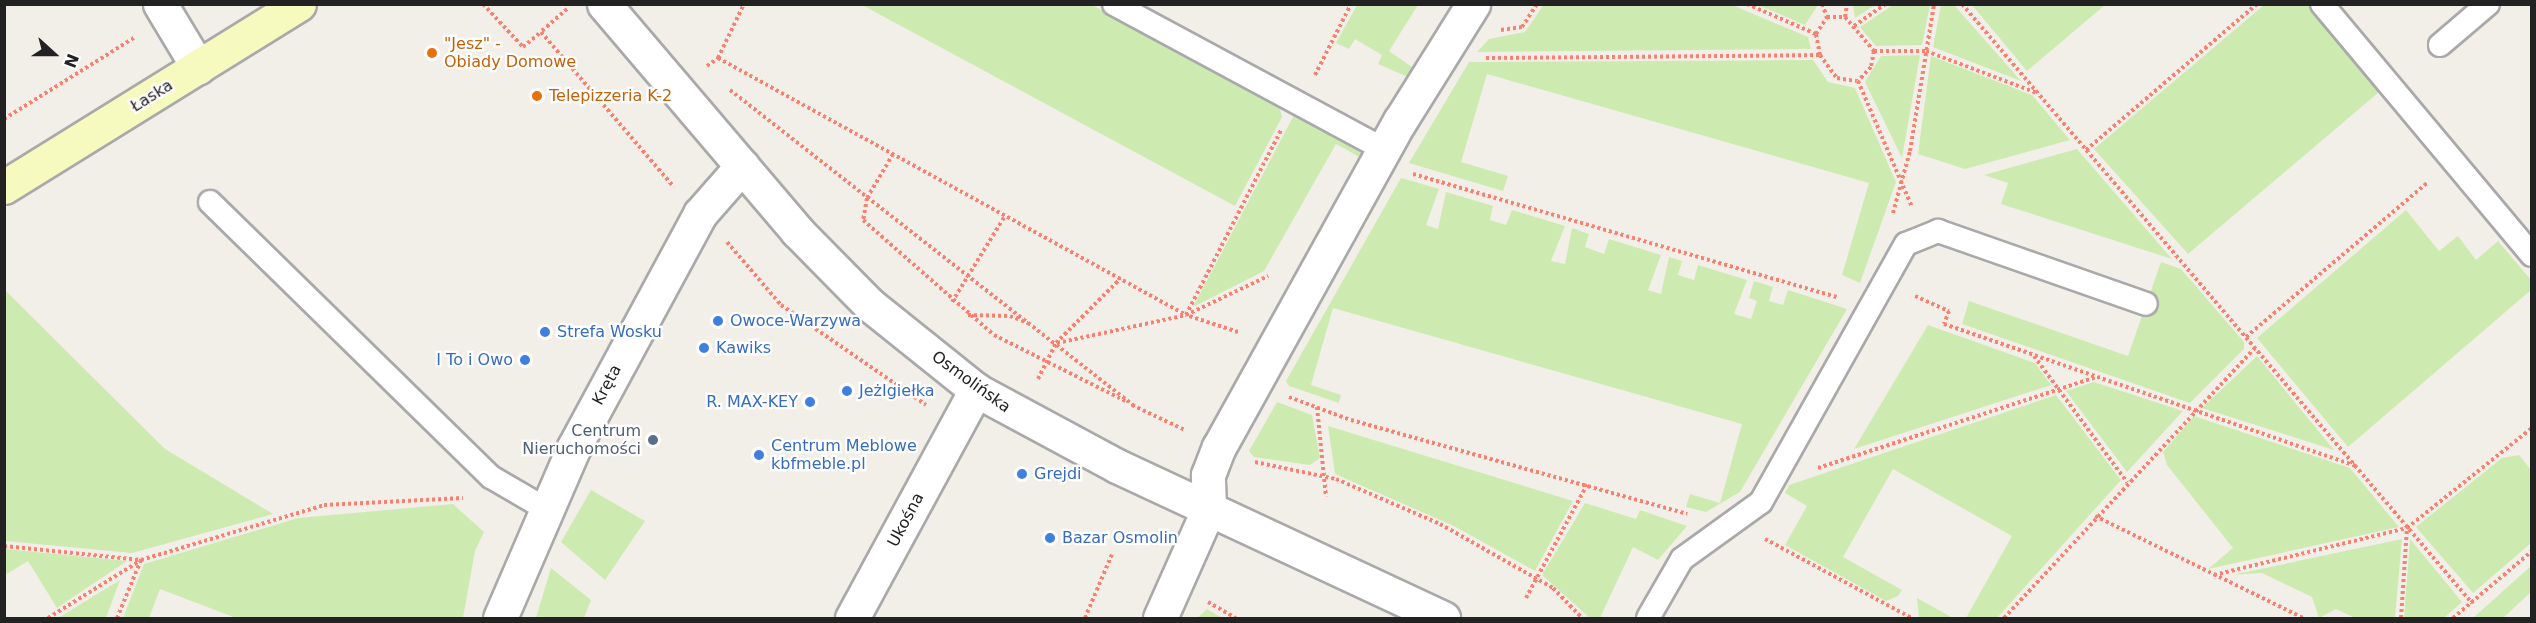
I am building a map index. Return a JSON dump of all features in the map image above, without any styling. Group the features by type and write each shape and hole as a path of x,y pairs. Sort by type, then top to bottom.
{"street":[{"name":"Łaska","path":"4,187 299,4"},
{"name":"Osmolińska","path":"604,4 742,166 870,305 976,390 1019,417 1443,618"},
{"path":"1160,618 1209,508 1212,465 1276,344 1385,150 1473,4"},
{"path":"163,11 198,67"},
{"name":"Kręta","path":"500,618 574,447 700,214 742,166"},
{"name":"Ukośna","path":"852,618 976,390"}],"lane":[{"path":"1114,4 1385,150"},
{"path":"2322,4 2532,255"},
{"path":"2440,45 2488,4"},
{"path":"210,202 491,477 546,509"},
{"path":"1648,618 1682,559 1761,502 1906,244 1938,231 2146,304"}],"path":[{"path":"483,4 523,47 541,32"},
{"path":"710,76 702,71 718,58 744,4"},
{"path":"1186,315 1295,101 1351,4"},
{"path":"1748,4 1816,34"},
{"path":"1822,4 1827,16"},
{"path":"1845,17 1847,4"},
{"path":"1854,26 1885,4"},
{"path":"1962,4 2472,603"},
{"path":"2086,150 2257,4"},
{"path":"4,119 163,11"},
{"path":"1827,16 1816,34 1820,55 1837,78 1858,81"},
{"path":"1827,16 1845,17 1875,51 1926,51 2039,94"},
{"path":"1858,81 1871,67 1875,51"},
{"path":"1442,55 1820,55"},
{"path":"718,58 1186,315 1276,344"},
{"path":"1858,81 1922,237"},
{"path":"726,87 1133,405"},
{"path":"893,154 867,198 863,220 952,303 1046,364 1195,435"},
{"path":"2246,337 2452,161"},
{"path":"952,303 1005,216"},
{"path":"1056,343 1186,315 1279,271"},
{"path":"1019,417 1056,343 1120,279"},
{"path":"968,315 1010,315 1031,324"},
{"path":"2004,618 2095,516 2256,347"},
{"path":"2034,355 2127,482"},
{"path":"1258,377 1317,407 1588,483 1698,518"},
{"path":"1812,470 2097,377"},
{"path":"1317,407 1327,477 1326,497"},
{"path":"2214,576 2407,528 2532,428"},
{"path":"1244,460 1327,477 1440,524 1537,578 1582,618"},
{"path":"1526,598 1588,483"},
{"path":"48,618 141,560 324,505 466,498 474,504"},
{"path":"1761,502 1750,531 1912,618"},
{"path":"2095,516 2302,618"},
{"path":"2401,618 2407,528"},
{"path":"4,546 141,560"},
{"path":"2454,618 2532,551"},
{"path":"1085,618 1112,555"},
{"path":"117,618 141,560"}],"green space":[{"path":"1544,4 1732,5 1808,37 1811,49 1477,52 1489,39 1525,32"},
{"path":"1853,4 1875,5 1855,18"},
{"path":"862,5 1092,5 1279,105 1282,117 1235,206"},
{"path":"1357,5 1418,5 1389,51 1412,67 1410,78 1378,64 1382,55 1355,39 1349,49 1336,43"},
{"path":"1758,5 1818,5 1805,25"},
{"path":"1893,5 1930,5 1922,45 1876,46 1860,27"},
{"path":"1941,5 1954,5 2021,81 1933,47"},
{"path":"1972,5 2105,5 2027,71"},
{"path":"2264,5 2310,5 2379,92 2188,254 2094,149"},
{"path":"1920,55 1902,158 1865,82 1881,56"},
{"path":"1931,56 2032,95 2070,140 1965,169 1918,154"},
{"path":"1813,60 1828,82 1855,88 1896,182 1860,283 1842,275 1869,183 1487,74 1461,162 1508,176 1503,191 1409,163 1469,62"},
{"path":"1294,115 1361,152 1363,159 1336,144 1264,271 1193,307"},
{"path":"2077,149 2172,259 2001,204 2008,183 1984,175"},
{"path":"1401,178 1439,189 1426,225 1438,229 1446,192 1493,206 1490,220 1506,225 1512,210 1565,226 1551,261 1565,264 1572,228 1589,234 1585,247 1604,254 1609,239 1661,255 1648,290 1661,294 1669,257 1682,261 1678,275 1694,280 1698,265 1747,280 1734,314 1751,319 1757,301 1749,298 1754,281 1773,287 1769,301 1783,305 1788,290 1847,309 1740,492 1706,512 1686,507 1690,494 1720,503 1742,424 1333,308 1311,385 1341,395 1339,403 1289,386 1286,381"},
{"path":"2406,210 2439,251 2458,236 2476,260 2498,241 2531,280 2531,290 2348,447 2257,338"},
{"path":"2161,262 2181,269 2244,342 2244,349 2190,403 1962,324 1969,301 2128,356"},
{"path":"5,290 165,449 273,514 132,553 5,541"},
{"path":"1928,325 2035,363 2051,385 1854,449"},
{"path":"2257,356 2334,450 2202,408"},
{"path":"2094,382 2183,411 2127,472 2066,391"},
{"path":"2056,395 2121,480 1997,618 1966,618 2012,536 1893,469 1843,557 1902,590 1898,596 1886,601 1785,545 1807,506 1785,493 1789,485"},
{"path":"1277,402 1312,415 1320,458 1310,465 1254,457 1249,451"},
{"path":"2194,416 2350,468 2399,527 2208,569 2233,548 2167,465 2163,452"},
{"path":"1328,426 1573,501 1535,571 1454,526 1335,474"},
{"path":"2519,455 2531,470 2531,543 2473,593 2416,527 2502,458"},
{"path":"591,490 645,521 605,580 561,542"},
{"path":"1585,503 1636,519 1640,510 1687,526 1658,560 1633,547 1600,618 1590,618 1542,575"},
{"path":"453,504 484,532 475,551 463,618 236,618 160,589 149,618 123,618 144,564 298,518"},
{"path":"2402,539 2395,618 2355,618 2336,609 2319,618 2312,597 2262,573 2232,575"},
{"path":"2410,539 2462,602 2444,618 2404,618"},
{"path":"5,549 127,561 57,608 28,561 5,575"},
{"path":"2531,566 2531,592 2503,618 2473,618"},
{"path":"551,568 591,600 584,618 536,618"},
{"path":"120,580 106,618 58,618"},
{"path":"1917,598 1953,618 1919,618"},
{"path":"1207,609 1222,618 1197,618"}],"place":[{"name":"\"Jesz\" - Obiady Domowe","path":"432,53"},
{"name":"Telepizzeria K-2","path":"537,96"},
{"name":"Owoce-Warzywa","path":"718,321"},
{"name":"Strefa Wosku","path":"545,332"},
{"name":"Kawiks","path":"704,348"},
{"name":"I To i Owo","path":"525,360"},
{"name":"JeżIgiełka","path":"847,391"},
{"name":"R. MAX-KEY","path":"810,402"},
{"name":"Centrum Nieruchomości","path":"653,440"},
{"name":"Centrum Meblowe kbfmeble.pl","path":"759,455"},
{"name":"Grejdi","path":"1022,474"},
{"name":"Bazar Osmolin","path":"1050,538"}]}
